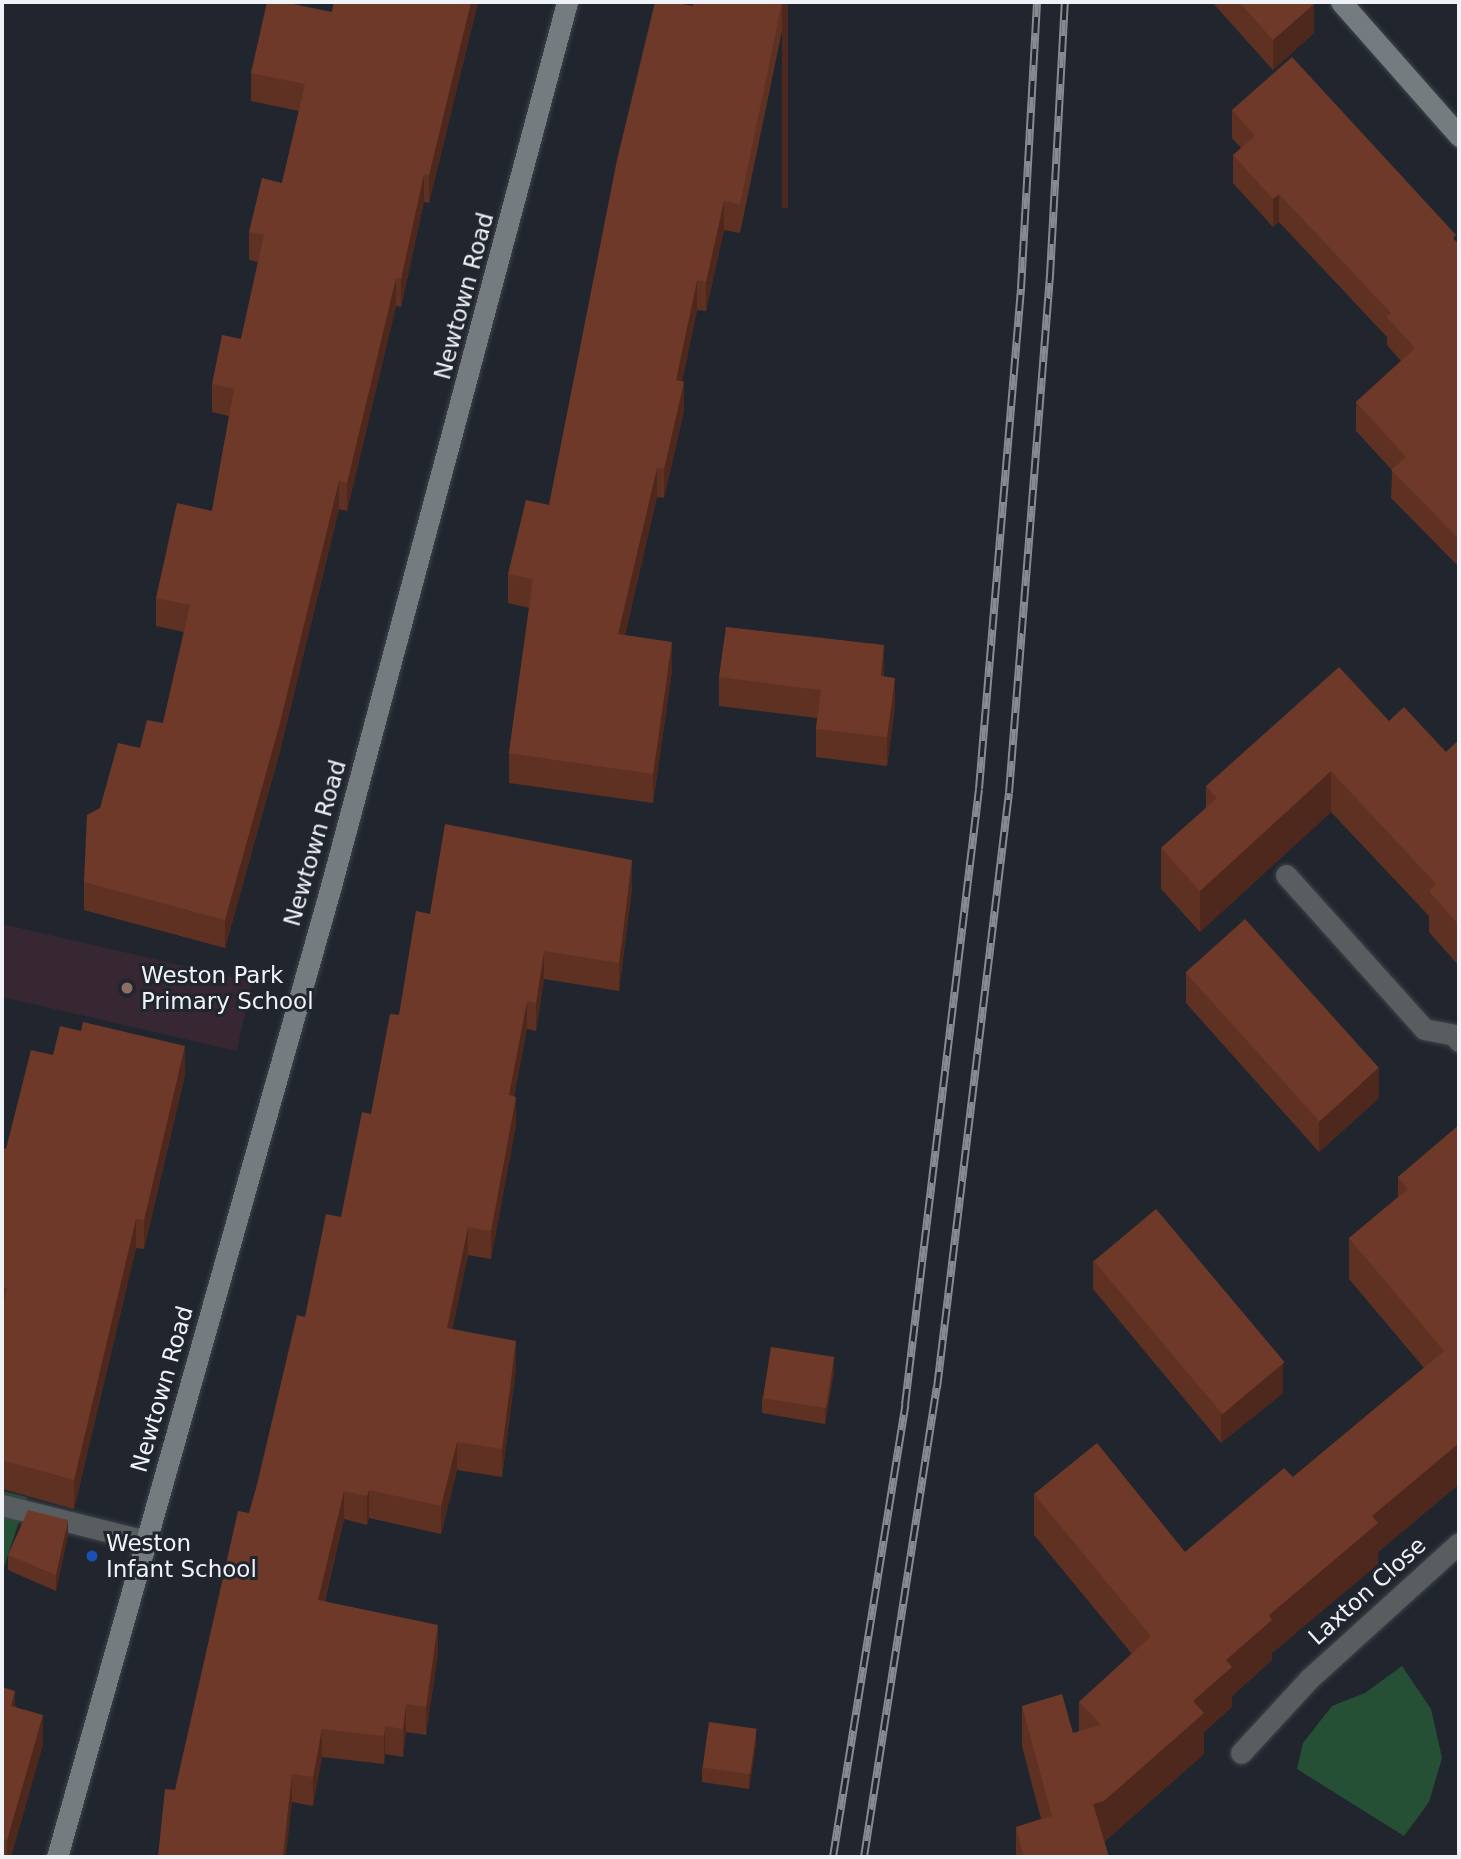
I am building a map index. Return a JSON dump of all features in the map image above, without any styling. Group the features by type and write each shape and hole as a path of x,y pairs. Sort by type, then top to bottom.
{"street":[{"name":"Newtown Road","path":"57,1857 331,887 567,2"},
{"path":"1341,2 1459,136"},
{"path":"1286,875 1423,1029 1454,1035 1459,1041"},
{"path":"2,1505 146,1541"},
{"name":"Laxton Close","path":"1241,1753 1309,1679 1459,1543"}],"shaded area":[{"name":"Weston Park Primary School","path":"2,924 252,982 236,1051 2,997"}],"green space":[{"path":"2,1491 27,1497 2,1573"},
{"path":"1402,1666 1431,1709 1442,1758 1429,1802 1404,1836 1297,1769 1303,1743 1332,1706 1365,1693"}],"building":[{"path":"267,2 283,2 332,12 334,2 471,2 429,175 424,174 401,279 396,278 347,483 339,481 280,723 225,920 84,882 87,815 100,808 118,743 140,748 147,720 163,723 190,605 156,598 177,503 212,511 234,389 212,384 222,335 241,339 264,235 249,232 262,178 282,183 305,84 251,73"},
{"path":"655,2 693,6 694,2 782,2 740,204 724,201 706,282 697,280 676,380 684,382 664,469 657,468 618,634 672,642 653,774 509,753 533,579 508,574 526,500 549,505 617,160"},
{"path":"1239,2 1312,2 1314,4 1273,40"},
{"path":"1292,57 1456,235 1453,238 1459,245 1459,539 1391,470 1406,457 1356,402 1415,348 1387,317 1391,313 1279,194 1273,199 1233,155 1255,136 1232,110"},
{"path":"726,627 884,645 881,676 895,678 887,737 816,729 821,690 719,677"},
{"path":"1339,667 1389,721 1404,707 1446,752 1459,740 1459,925 1429,891 1436,884 1331,771 1200,891 1161,848 1217,798 1206,786"},
{"path":"445,824 632,860 619,963 544,951 536,1003 527,1001 509,1095 516,1097 491,1231 468,1227 447,1328 516,1341 502,1449 457,1442 441,1506 369,1490 367,1496 344,1491 318,1600 438,1625 426,1707 406,1704 403,1729 385,1726 384,1736 322,1729 313,1777 292,1774 283,1857 158,1857 165,1789 175,1790 238,1511 249,1513 297,1315 305,1317 326,1214 341,1217 362,1112 371,1114 390,1014 399,1015 416,911 430,914"},
{"path":"1245,919 1379,1068 1319,1121 1186,973"},
{"path":"83,1022 185,1046 144,1220 136,1219 74,1480 2,1460 2,1309 7,1289 2,1287 2,1148 6,1149 31,1050 53,1055 60,1026 81,1031"},
{"path":"1459,1125 1459,1443 1372,1516 1378,1523 1269,1615 1272,1620 1226,1660 1232,1667 1193,1701 1204,1713 1104,1801 1093,1804 1109,1857 1024,1857 1016,1827 1052,1816 1022,1706 1062,1694 1073,1733 1101,1725 1079,1702 1151,1636 1034,1494 1097,1443 1185,1552 1284,1468 1293,1477 1444,1351 1349,1238 1408,1189 1398,1177"},
{"path":"1156,1209 1285,1362 1223,1414 1094,1261"},
{"path":"771,1347 834,1357 826,1408 763,1398"},
{"path":"28,1510 68,1520 56,1575 8,1555"},
{"path":"2,1687 15,1691 11,1706 43,1715 7,1840 2,1839"},
{"path":"709,1722 757,1729 750,1774 703,1768"}],"railway":[{"path":"833,1857 905,1405 979,789 1021,289 1037,2"},
{"path":"864,1857 937,1388 1009,793 1050,276 1065,2"}],"place":[{"name":"Weston Park Primary School","path":"127,988"},
{"name":"Weston Infant School","path":"92,1556"}]}
